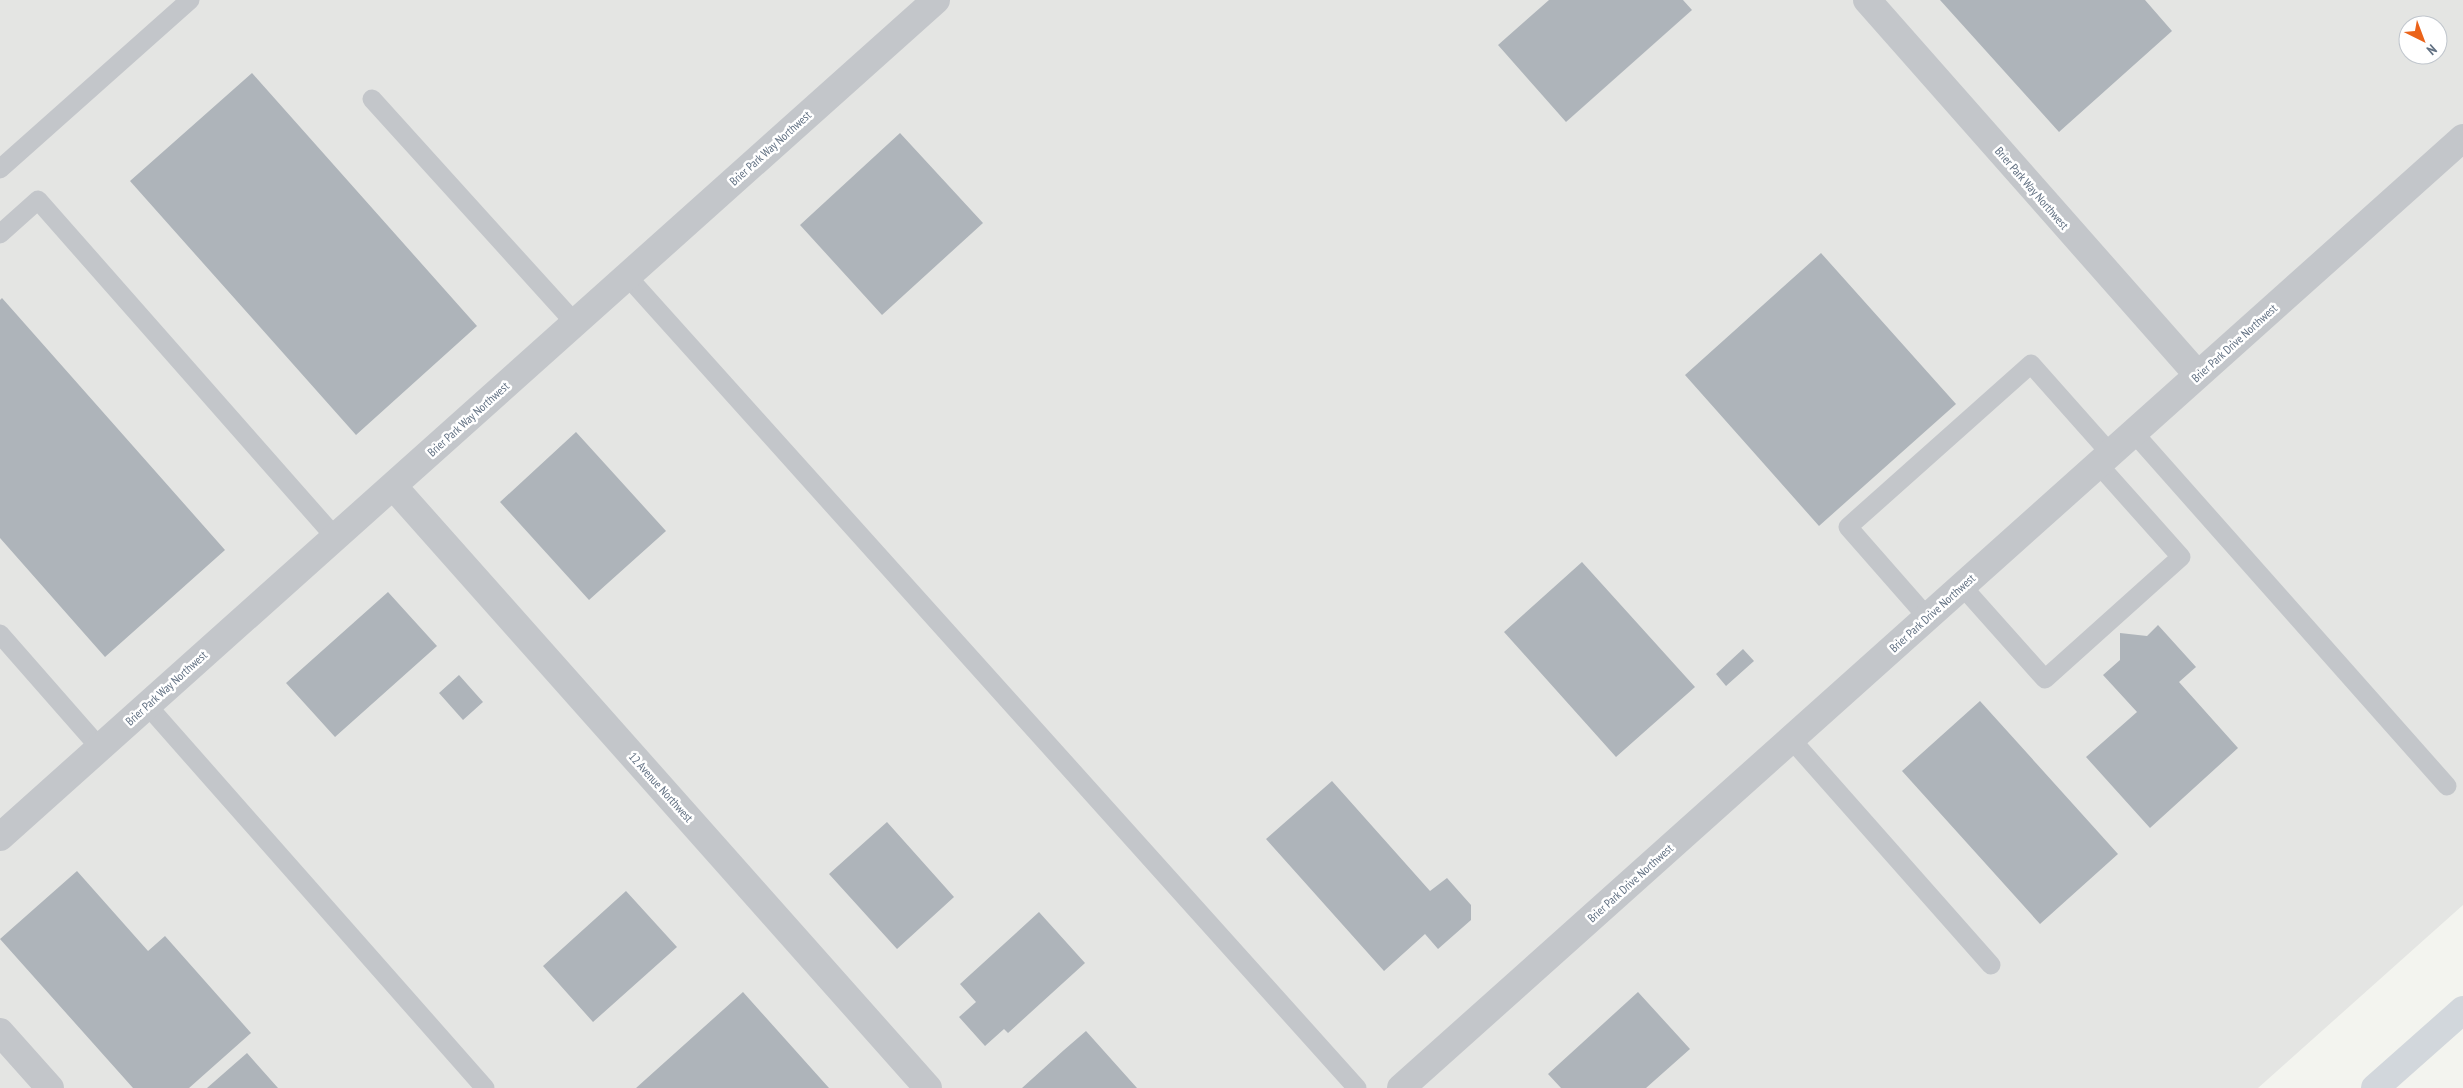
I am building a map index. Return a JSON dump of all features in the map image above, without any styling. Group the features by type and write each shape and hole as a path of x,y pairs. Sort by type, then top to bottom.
{"main road":[{"path":"2375,1088 2463,1010"}],"street":[{"name":"Brier Park Way Northwest","path":"0,837 936,0"},
{"name":"Brier Park Way Northwest","path":"1867,0 2198,375"},
{"name":"Brier Park Drive Northwest","path":"1401,1088 2463,138"},
{"name":"12 Avenue Northwest","path":"393,486 928,1088"},
{"path":"0,1032 50,1088"}],"lane":[{"path":"0,169 190,0"},
{"path":"372,99 576,322"},
{"path":"0,234 38,200 335,537"},
{"path":"627,276 1357,1088"},
{"path":"1927,617 1848,528 2031,364 2181,557 2045,679 1962,586"},
{"path":"2134,433 2447,786"},
{"path":"0,634 100,748"},
{"path":"147,705 485,1088"},
{"path":"1790,740 1991,965"}],"shaded area":[{"path":"0,0 2463,0 2463,905 2258,1088 0,1088"}],"building":[{"path":"1549,0 1683,0 1692,10 1566,122 1498,45"},
{"path":"1940,0 2145,0 2172,31 2059,132"},
{"path":"252,73 477,326 356,435 130,181"},
{"path":"900,133 983,223 882,315 800,225"},
{"path":"1821,253 1956,404 1819,526 1685,375"},
{"path":"2,298 225,550 105,657 0,538 0,300"},
{"path":"576,432 666,531 589,600 500,502"},
{"path":"1582,562 1695,687 1616,757 1504,632"},
{"path":"388,592 437,646 335,737 286,683"},
{"path":"2158,625 2196,667 2179,682 2238,748 2150,828 2086,757 2137,712 2103,675 2120,660 2120,633 2147,636"},
{"path":"1743,649 1754,661 1726,686 1716,674"},
{"path":"459,675 483,702 463,720 439,693"},
{"path":"1980,701 2118,854 2040,924 1902,771"},
{"path":"1332,781 1430,891 1447,878 1471,905 1471,920 1438,949 1425,934 1384,971 1266,839"},
{"path":"887,822 954,897 897,949 829,874"},
{"path":"77,871 148,951 165,936 251,1033 189,1088 133,1088 0,939"},
{"path":"626,891 677,947 593,1022 543,966"},
{"path":"1039,912 1085,963 1008,1033 1004,1029 985,1046 959,1017 976,1002 960,984"},
{"path":"743,992 829,1088 636,1088"},
{"path":"1638,992 1690,1049 1646,1088 1561,1088 1548,1074"},
{"path":"1086,1031 1137,1088 1022,1088 1064,1050"},
{"path":"247,1053 278,1088 207,1088"}]}
